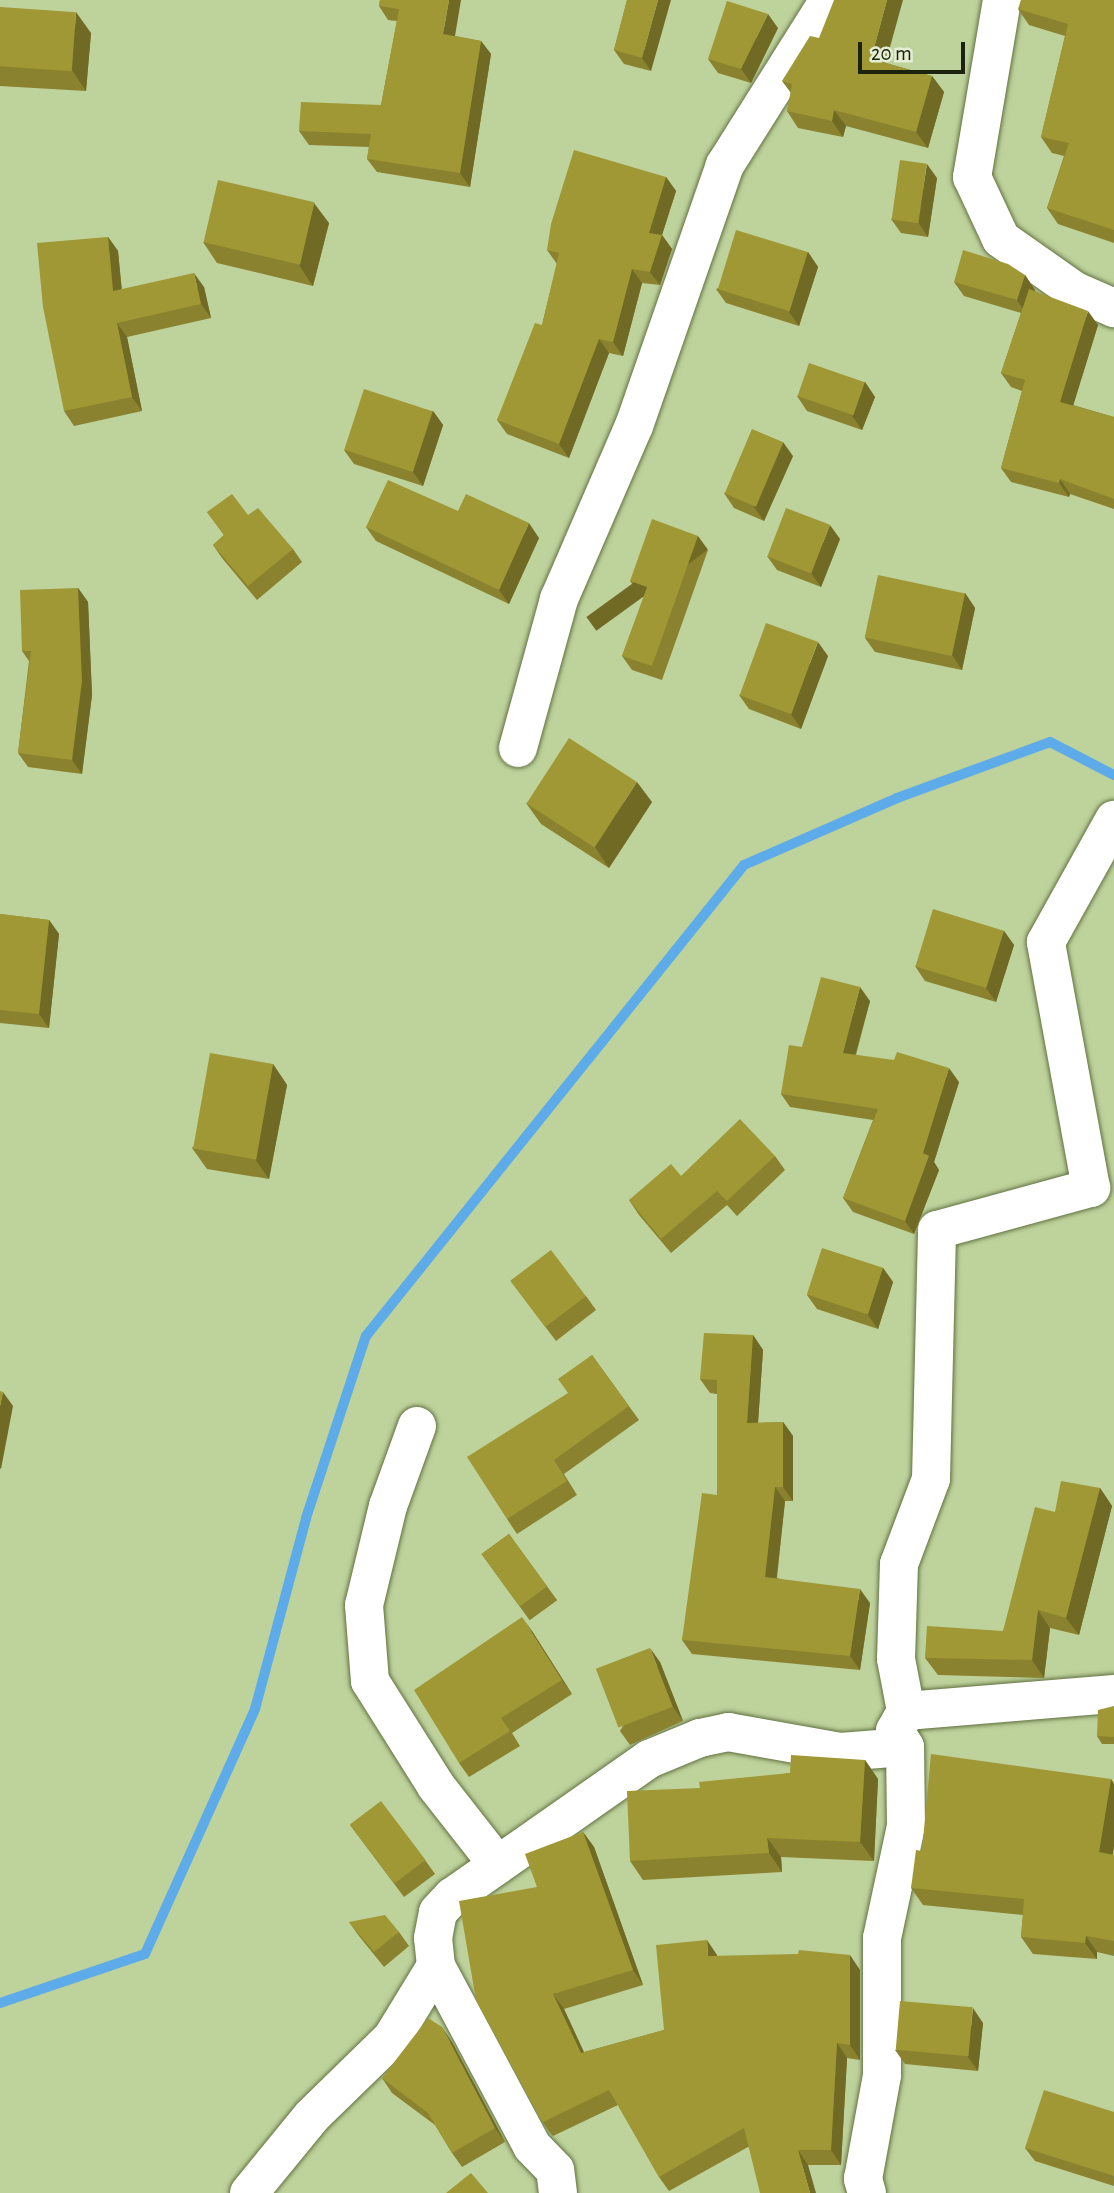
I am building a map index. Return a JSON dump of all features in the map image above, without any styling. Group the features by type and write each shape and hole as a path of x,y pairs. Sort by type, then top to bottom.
{"street":[{"path":"517,748 559,599 634,426 725,166 829,0"},
{"path":"1002,0 972,177 1000,239 1075,291 1114,308"},
{"path":"867,2193 863,2179 882,2075 882,1937 906,1826 906,1729 895,1660 899,1564 931,1479 937,1230 1091,1188 1046,943 1114,820"},
{"path":"417,1426 388,1506 364,1605 370,1681 436,1786 498,1866"},
{"path":"558,2193 555,2170 525,2134 436,1966 433,1938 438,1912 452,1896 649,1759 700,1738 728,1732 840,1752 906,1729 1114,1694"},
{"path":"249,2193 312,2116 392,2038 436,1966"}],"building":[{"path":"380,0 449,0 443,34 481,41 460,173 367,159 371,134 299,131 301,102 381,105 399,9 379,6"},
{"path":"627,0 658,0 642,58 614,50"},
{"path":"834,0 887,0 871,59 932,76 916,132 834,110 832,121 787,111 792,84 782,81 810,36 819,38"},
{"path":"1021,0 1114,0 1114,230 1047,208 1069,143 1041,137 1068,24 1018,9"},
{"path":"727,1 768,14 741,69 708,59"},
{"path":"0,7 76,12 72,71 0,66"},
{"path":"574,150 666,177 649,233 662,235 650,272 632,269 613,342 599,339 559,444 497,420 535,323 542,325 559,253 547,250 551,224"},
{"path":"900,160 927,164 918,223 892,219"},
{"path":"218,180 314,202 300,265 204,242"},
{"path":"736,230 808,252 790,311 718,289"},
{"path":"108,237 113,291 194,273 201,304 117,323 132,397 64,411 43,307 37,243"},
{"path":"963,250 1008,264 1025,275 1017,300 954,282"},
{"path":"1029,289 1088,311 1060,402 1114,417 1114,499 1060,479 1059,483 1001,468 1025,380 1001,373"},
{"path":"809,363 865,382 853,415 798,396"},
{"path":"364,389 432,411 413,472 344,450"},
{"path":"752,429 783,442 756,507 725,493"},
{"path":"388,480 458,511 466,494 529,523 499,590 366,527"},
{"path":"232,494 248,515 258,508 293,549 248,586 213,545 224,535 207,512"},
{"path":"786,508 830,525 811,573 767,557"},
{"path":"652,519 698,536 652,666 622,656 647,587 630,581"},
{"path":"878,575 965,594 952,656 865,638"},
{"path":"78,588 82,681 72,760 18,753 31,651 22,651 20,590"},
{"path":"766,623 818,642 791,714 740,695"},
{"path":"569,738 637,782 594,848 527,803"},
{"path":"933,909 1004,931 986,988 915,966"},
{"path":"0,914 49,920 39,1014 0,1010"},
{"path":"821,977 860,987 843,1053 894,1060 897,1052 949,1068 923,1153 929,1156 905,1221 843,1198 878,1109 781,1094 789,1045 802,1047"},
{"path":"210,1053 273,1064 256,1160 193,1149"},
{"path":"740,1119 775,1156 727,1201 717,1191 661,1239 629,1200 671,1164 681,1176"},
{"path":"822,1248 883,1268 868,1314 807,1295"},
{"path":"551,1250 586,1296 545,1327 510,1281"},
{"path":"704,1333 753,1335 747,1423 783,1422 783,1487 775,1487 765,1577 860,1589 850,1656 682,1640 702,1493 717,1495 717,1380 700,1379"},
{"path":"592,1355 629,1406 554,1460 567,1481 507,1519 467,1457 568,1393 558,1379"},
{"path":"1061,1481 1100,1488 1066,1618 1038,1610 1032,1660 925,1658 927,1626 1003,1631 1035,1507 1055,1512"},
{"path":"509,1534 547,1587 520,1607 481,1554"},
{"path":"522,1617 562,1680 501,1718 510,1731 459,1763 414,1690"},
{"path":"650,1648 673,1707 618,1728 596,1669"},
{"path":"1114,1706 1114,1737 1097,1736 1098,1710"},
{"path":"931,1754 1111,1779 1099,1852 1114,1855 1114,1941 1086,1936 1085,1943 1021,1937 1024,1899 911,1888 916,1850 922,1851"},
{"path":"791,1755 865,1760 860,1842 767,1838 769,1853 630,1861 627,1791 700,1788 699,1782 790,1773"},
{"path":"381,1801 426,1860 394,1884 350,1824"},
{"path":"583,1832 633,1970 553,1994 581,2053 664,2030 656,1945 707,1940 708,1956 798,1954 799,1950 850,1955 850,2045 837,2043 831,2150 798,2150 810,2193 760,2193 744,2128 659,2177 609,2090 543,2122 540,2118 476,2000 459,1901 537,1887 525,1854"},
{"path":"385,1915 399,1932 374,1952 349,1922"},
{"path":"900,2001 973,2007 968,2056 896,2050"},
{"path":"428,2018 442,2027 495,2128 452,2153 428,2113 382,2078"},
{"path":"1044,2090 1114,2112 1114,2176 1025,2148"},
{"path":"471,2173 488,2193 446,2193"}],"waterway":[{"path":"0,2003 145,1954 255,1709 306,1518 366,1336 744,865 897,798 1050,742 1114,775"}]}
